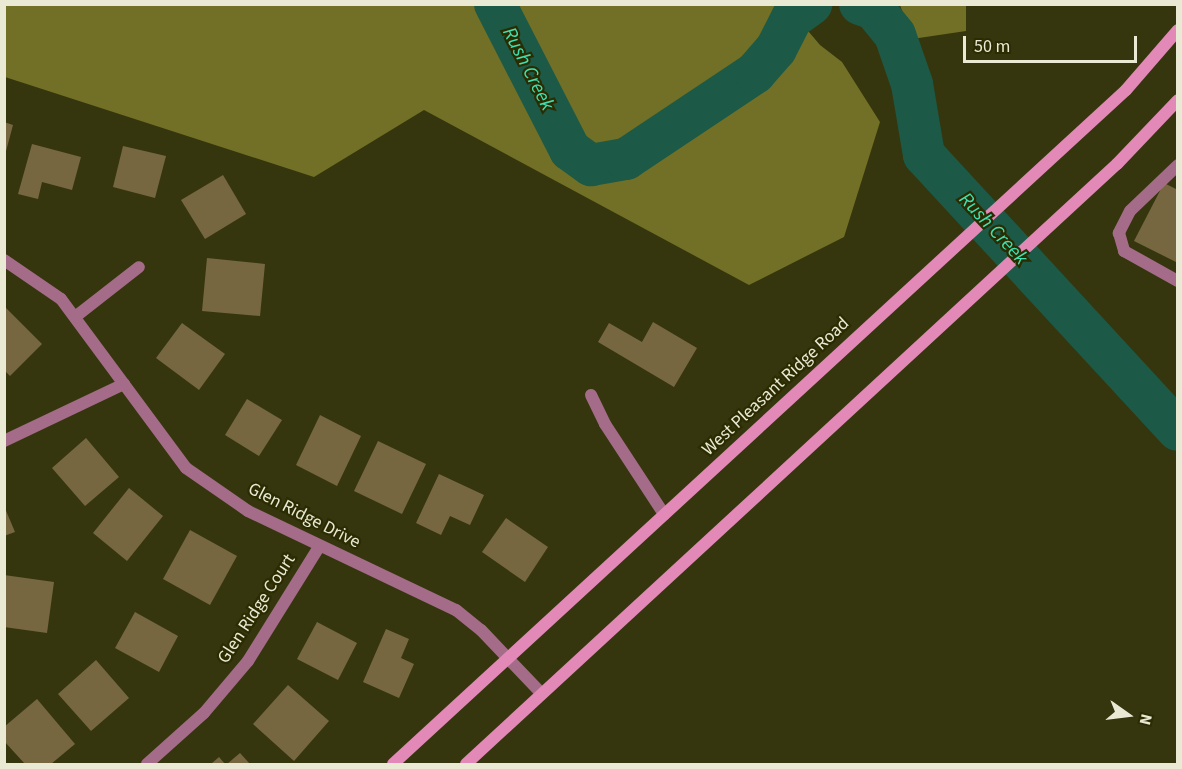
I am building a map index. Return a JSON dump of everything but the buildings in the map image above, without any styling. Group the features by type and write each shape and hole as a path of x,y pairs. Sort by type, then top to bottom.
{"main road":[{"name":"West Pleasant Ridge Road","path":"393,765 1126,90 1178,30"},
{"path":"466,765 1052,225 1117,164 1178,100"}],"street":[{"path":"1178,165 1130,211 1119,233 1124,251 1178,281"},
{"name":"Glen Ridge Drive","path":"4,261 61,299 186,468 248,511 319,547 432,596 481,630 542,694"},
{"path":"75,317 139,267"},
{"path":"4,441 124,384"},
{"path":"591,395 605,424 664,514"},
{"name":"Glen Ridge Court","path":"147,765 204,713 248,661 319,547"}],"shaded area":[{"path":"5,4 786,5 820,45 842,62 880,122 844,237 749,285 424,110 314,177 5,77"},
{"path":"900,5 966,5 966,31 912,39"}],"waterway":[{"name":"Rush Creek","path":"495,4 570,150 591,165 626,159 755,73 776,49 792,18 811,4"},
{"name":"Rush Creek","path":"860,4 874,9 895,35 912,84 924,155 1178,430"}]}
